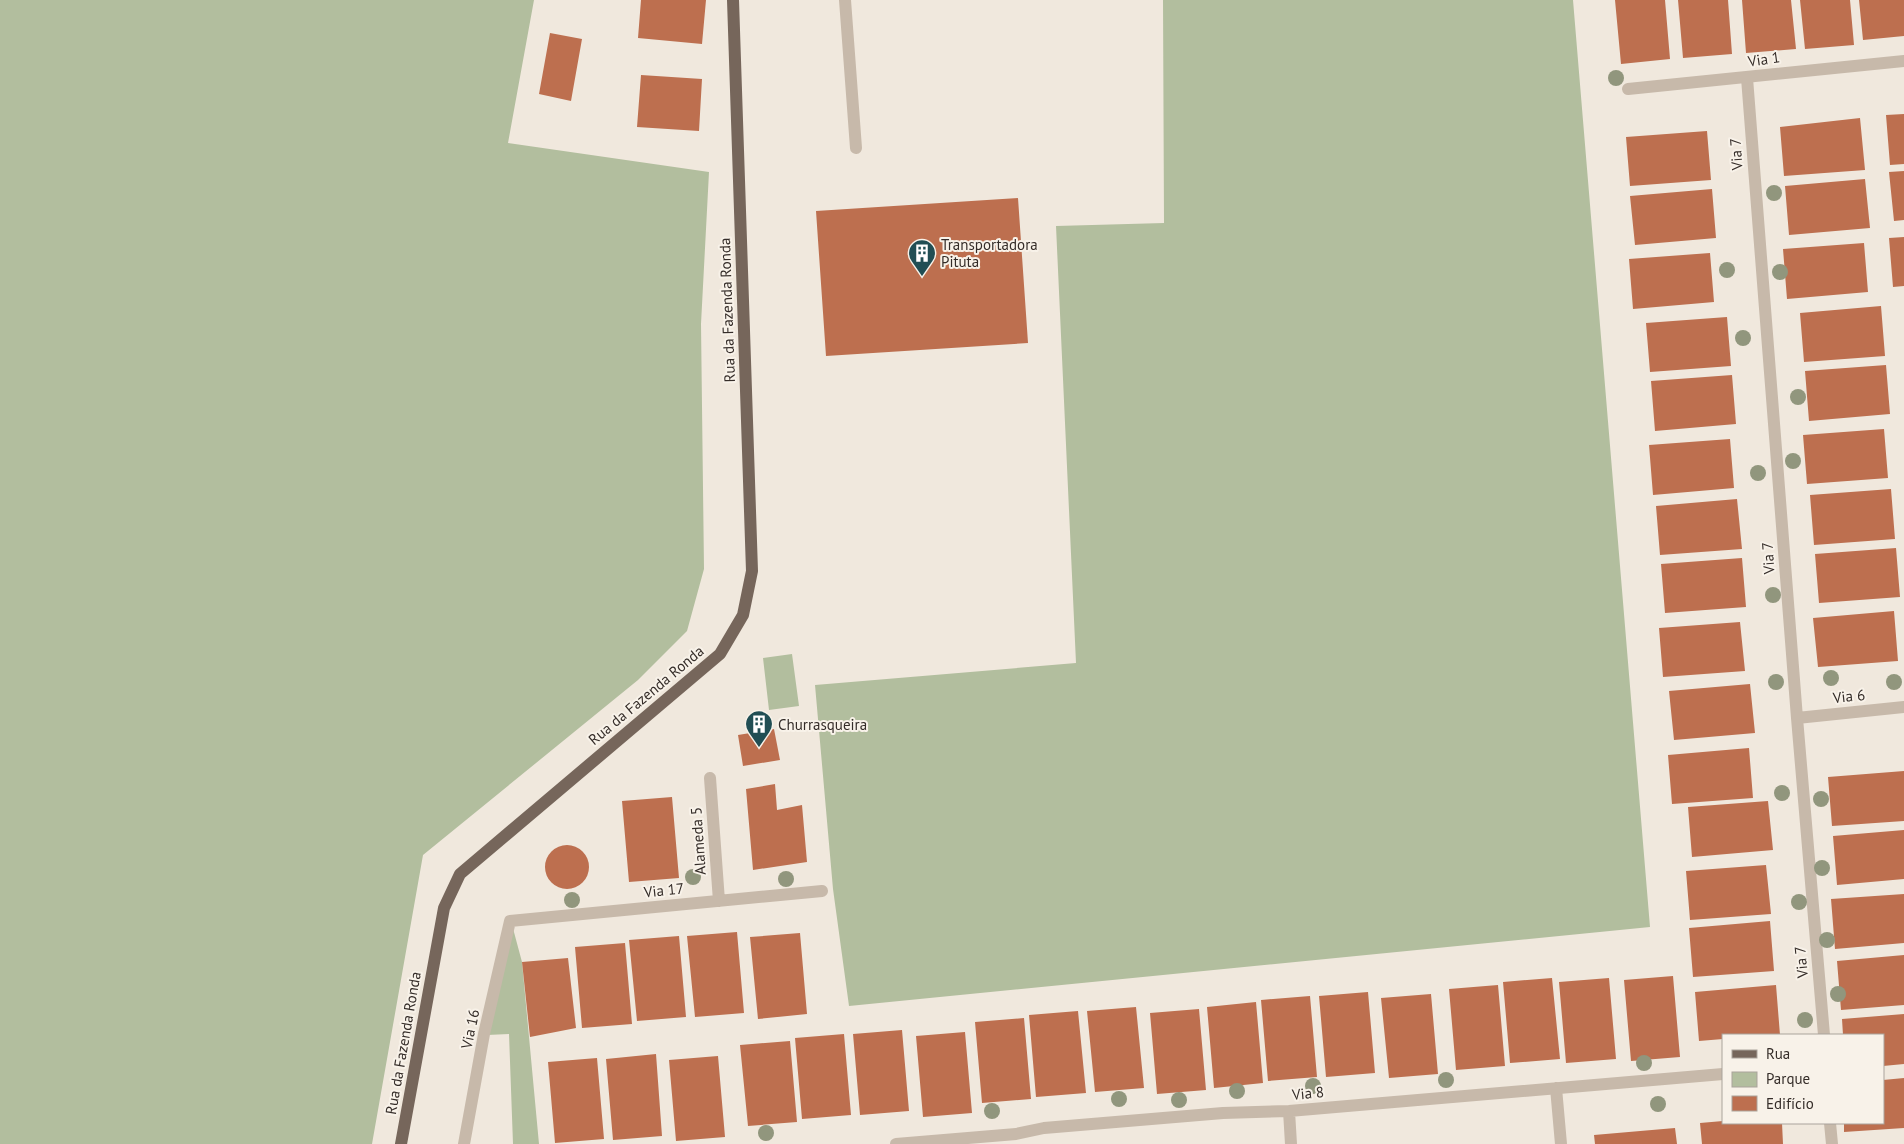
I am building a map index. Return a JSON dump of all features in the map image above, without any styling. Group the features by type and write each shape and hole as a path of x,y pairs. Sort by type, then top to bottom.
{"main road":[{"name":"Rua da Fazenda Ronda","path":"401,1144 444,908 460,874 720,654 743,615 752,571 733,0"}],"street":[{"path":"845,0 856,148"},
{"name":"Via 1","path":"1628,89 1904,61"},
{"name":"Via 7","path":"1747,78 1796,718 1824,1034"},
{"name":"Via 6","path":"1796,718 1904,708"},
{"name":"Alameda 5","path":"710,778 718,901"},
{"name":"Via 17","path":"510,921 822,891"},
{"name":"Via 16","path":"464,1144 484,1034 510,921"},
{"name":"Via 8","path":"896,1144 1016,1139 1044,1128 1223,1113 1289,1111 1722,1074"},
{"path":"1556,1088 1561,1144"},
{"path":"1289,1111 1291,1144"},
{"path":"1830,1124 1832,1144"}],"green space":[{"path":"0,0 534,0 508,143 709,172 701,324 704,569 687,631 638,680 423,855 372,1144 0,1144"},
{"path":"1163,0 1573,0 1650,927 849,1006 833,889 815,685 1076,663 1056,226 1164,223"},
{"path":"792,654 799,706 769,710 763,658"},
{"path":"511,921 522,962 539,1144 513,1144 509,1034 487,1035"}],"building":[{"path":"641,0 706,0 702,44 638,38"},
{"path":"1615,0 1665,0 1670,59 1621,64"},
{"path":"1678,0 1728,0 1732,54 1683,58"},
{"path":"1742,0 1791,0 1796,49 1746,53"},
{"path":"1800,0 1850,0 1854,45 1805,49"},
{"path":"1859,0 1904,0 1904,36 1863,40"},
{"path":"550,33 582,39 571,101 539,94"},
{"path":"641,75 702,79 699,131 637,127"},
{"path":"1904,114 1904,164 1890,165 1886,115"},
{"path":"1860,118 1865,170 1784,176 1780,127"},
{"path":"1707,131 1711,180 1630,186 1626,137"},
{"path":"1904,171 1904,220 1894,221 1889,172"},
{"path":"1865,179 1870,228 1789,235 1785,186"},
{"path":"1712,189 1716,238 1635,245 1630,196"},
{"name":"Transportadora Pituta","path":"1018,198 1028,343 826,356 816,211"},
{"path":"1904,237 1904,286 1893,287 1889,238"},
{"path":"1864,243 1868,292 1787,299 1783,249"},
{"path":"1710,253 1714,302 1633,309 1629,259"},
{"path":"1881,306 1885,356 1804,362 1800,313"},
{"path":"1727,317 1731,366 1650,372 1646,323"},
{"path":"1886,365 1890,414 1809,421 1805,371"},
{"path":"1732,375 1736,424 1655,431 1651,381"},
{"path":"1884,429 1888,478 1807,484 1803,435"},
{"path":"1730,439 1734,488 1653,495 1649,445"},
{"path":"1891,489 1895,539 1814,545 1810,495"},
{"path":"1737,499 1742,549 1660,555 1656,506"},
{"path":"1896,548 1900,597 1819,603 1815,554"},
{"path":"1742,558 1746,607 1665,613 1661,564"},
{"path":"1894,611 1898,661 1818,667 1813,618"},
{"path":"1740,622 1745,671 1663,677 1659,628"},
{"path":"1750,684 1755,733 1674,740 1669,691"},
{"name":"Churrasqueira","path":"774,729 780,760 743,766 738,735"},
{"path":"1749,748 1753,798 1672,804 1668,755"},
{"path":"1904,771 1904,821 1832,826 1828,777"},
{"path":"775,784 777,810 802,805 807,862 753,870 746,789"},
{"path":"672,797 679,878 629,882 622,801"},
{"path":"1768,801 1773,850 1692,857 1688,807"},
{"path":"1904,830 1904,879 1837,885 1833,836"},
{"path":"563,845 571,845 583,851 589,867 583,883 571,889 563,889 551,883 545,871 545,863 551,851"},
{"path":"1766,865 1771,914 1690,920 1686,871"},
{"path":"1904,894 1904,943 1835,949 1831,899"},
{"path":"1770,921 1774,971 1693,977 1689,928"},
{"path":"737,932 744,1013 695,1017 687,936"},
{"path":"800,933 807,1014 758,1019 750,937"},
{"path":"679,936 686,1017 637,1021 629,940"},
{"path":"625,943 632,1024 582,1028 575,947"},
{"path":"1904,955 1904,1005 1841,1010 1837,961"},
{"path":"568,958 576,1028 530,1037 522,962"},
{"path":"1673,976 1680,1057 1631,1061 1624,980"},
{"path":"1552,978 1560,1059 1510,1063 1503,982"},
{"path":"1609,978 1616,1059 1566,1063 1559,982"},
{"path":"1498,985 1505,1066 1456,1070 1449,989"},
{"path":"1776,985 1780,1034 1722,1034 1722,1039 1699,1041 1695,992"},
{"path":"1368,992 1375,1073 1326,1077 1319,996"},
{"path":"1431,994 1438,1074 1389,1078 1381,998"},
{"path":"1310,996 1317,1077 1268,1081 1261,1000"},
{"path":"1256,1002 1263,1083 1214,1088 1207,1007"},
{"path":"1136,1007 1144,1088 1095,1092 1087,1011"},
{"path":"1199,1009 1206,1090 1157,1094 1150,1013"},
{"path":"1078,1011 1086,1093 1036,1097 1029,1015"},
{"path":"1904,1014 1904,1064 1884,1066 1884,1034 1843,1034 1842,1019"},
{"path":"1024,1018 1031,1099 982,1103 975,1022"},
{"path":"902,1030 909,1111 860,1115 853,1034"},
{"path":"965,1032 972,1113 923,1117 916,1036"},
{"path":"844,1034 851,1115 802,1119 795,1038"},
{"path":"790,1041 797,1122 748,1126 740,1045"},
{"path":"656,1054 662,1136 613,1140 606,1059"},
{"path":"718,1056 725,1137 676,1141 669,1060"},
{"path":"597,1058 604,1139 555,1143 548,1062"},
{"path":"1904,1078 1904,1128 1844,1132 1844,1124 1884,1124 1884,1080"},
{"path":"1722,1121 1722,1124 1782,1124 1783,1144 1702,1144 1700,1123"},
{"path":"1675,1128 1677,1144 1595,1144 1594,1135"}],"place":[{"name":"Transportadora Pituta","path":"922,277"},
{"name":"Churrasqueira","path":"759,748"}]}
